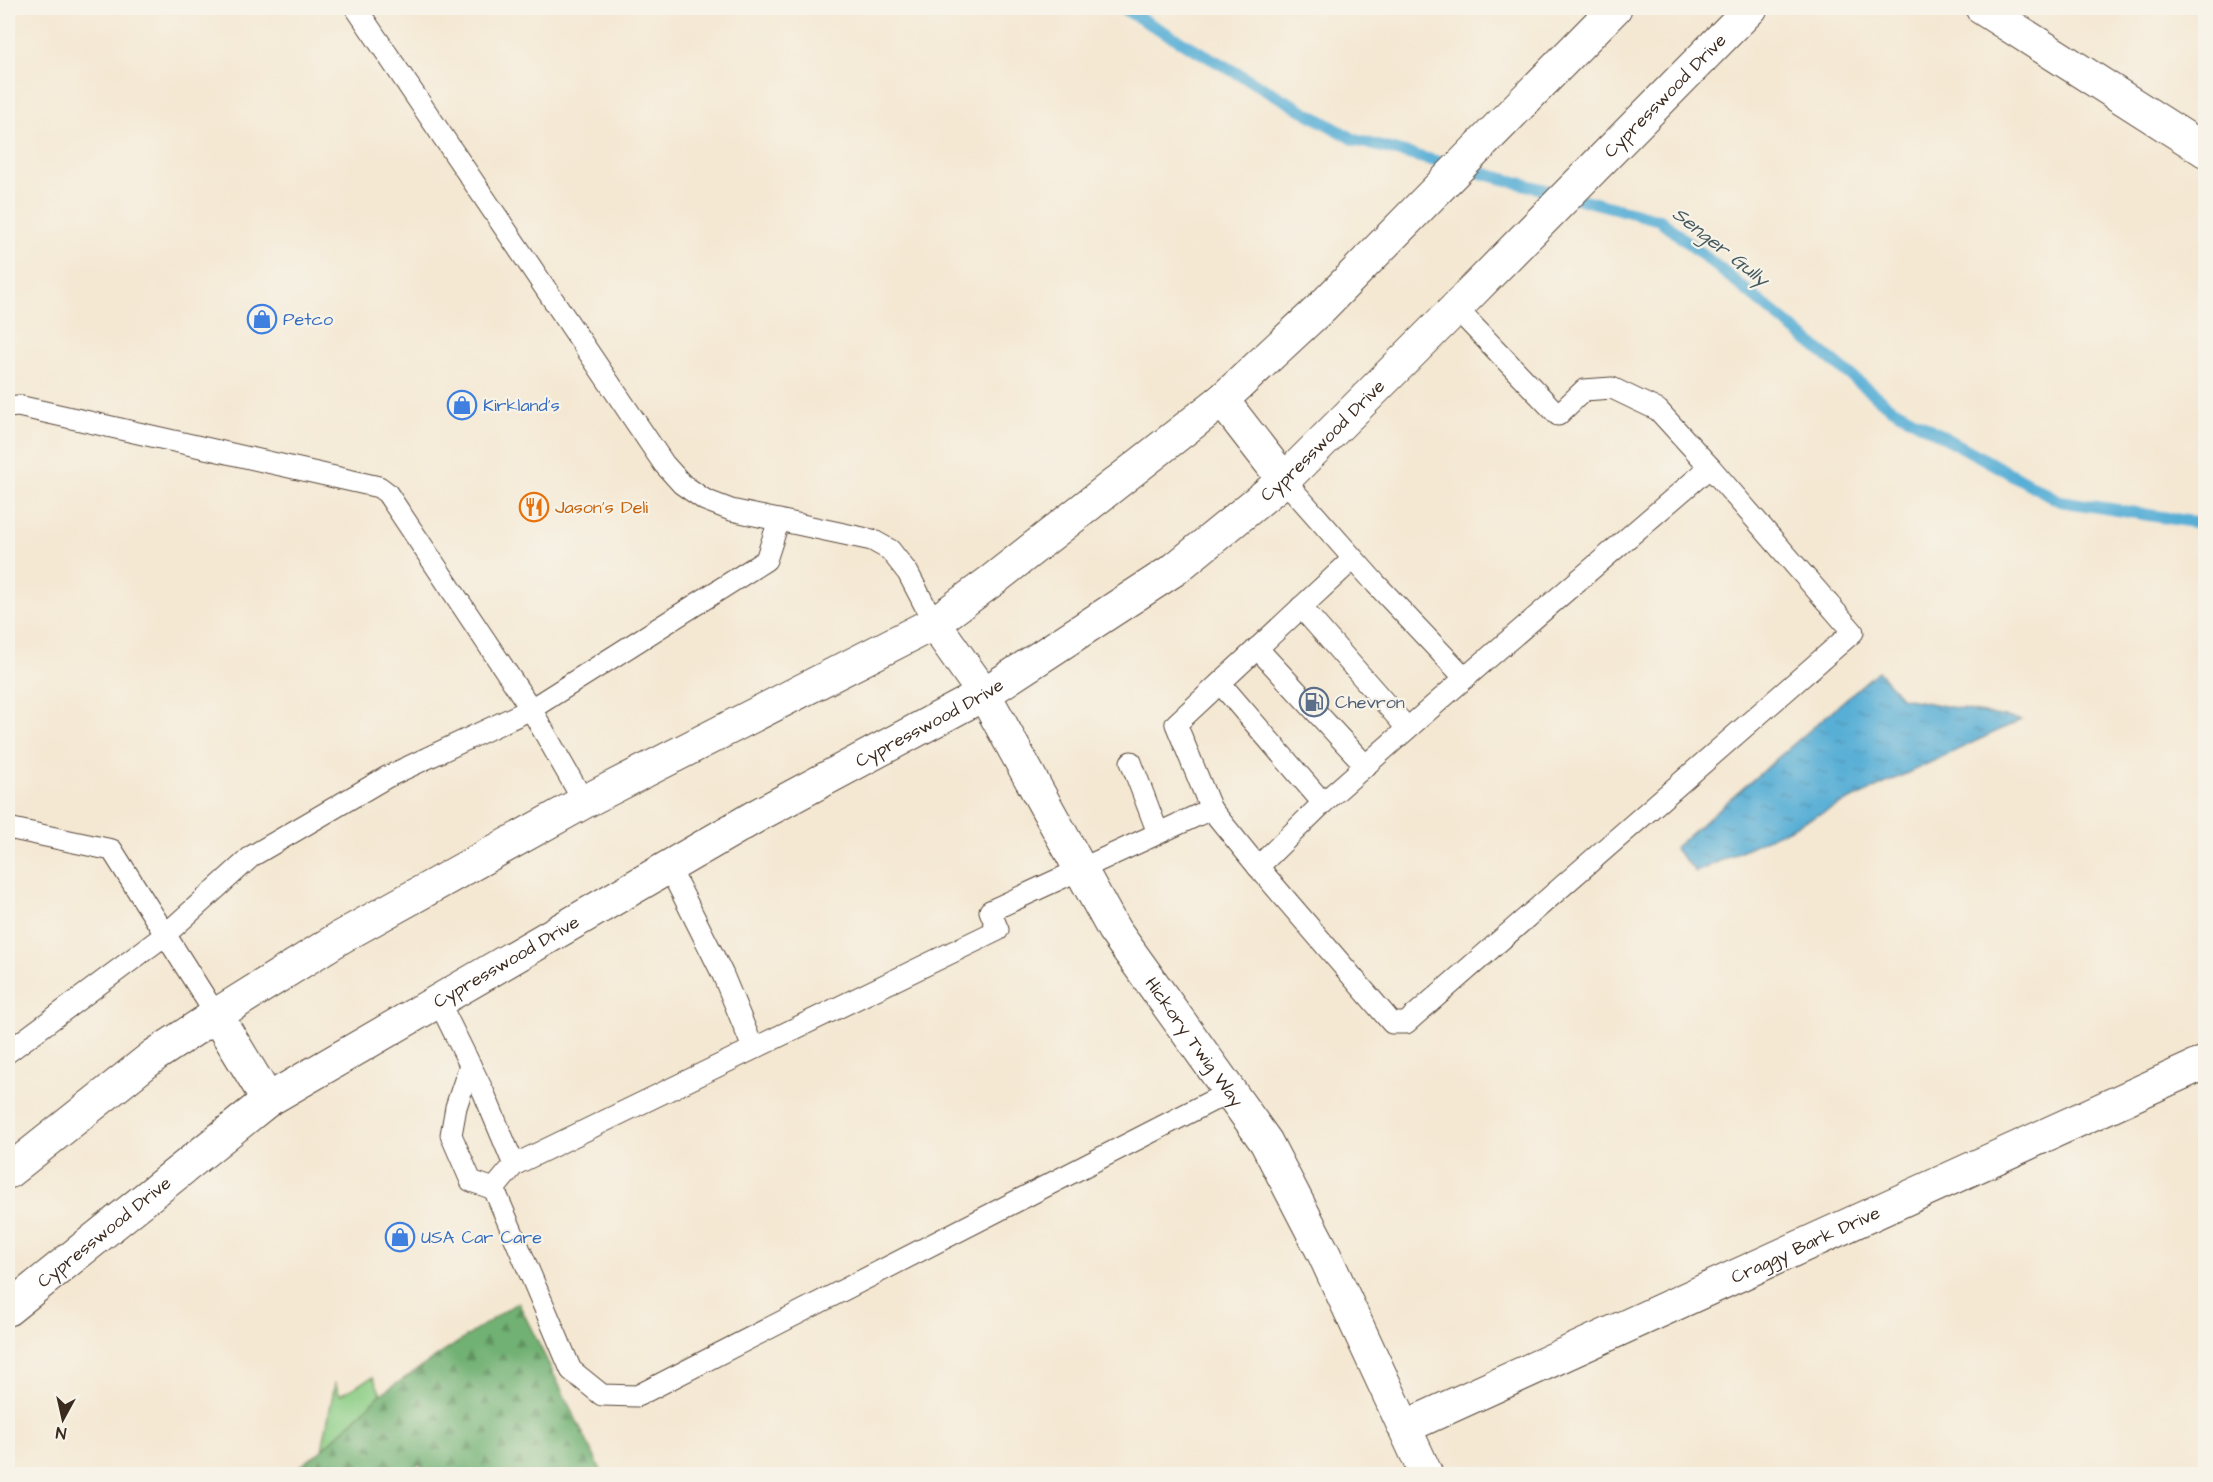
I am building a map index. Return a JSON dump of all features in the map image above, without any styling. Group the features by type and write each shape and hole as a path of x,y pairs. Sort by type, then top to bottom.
{"main road":[{"path":"8,1172 155,1055 341,938 584,802 934,623 1003,572 1222,400 1320,309 1615,8"},
{"name":"Cypresswood Drive","path":"8,1309 268,1100 758,815 984,694 1175,569 1284,480 1751,8"},
{"path":"1982,8 2205,151"},
{"path":"1222,400 1284,480"},
{"name":"Hickory Twig Way","path":"934,623 984,694 1114,930 1266,1142 1295,1196 1426,1474"},
{"path":"216,1015 268,1100"},
{"name":"Craggy Bark Drive","path":"1405,1427 2205,1062"}],"lane":[{"path":"356,8 664,464 682,484 705,500 731,510 872,540 890,550 908,573 934,623"},
{"path":"1353,559 1176,724 1211,809 1392,1023 1406,1023 1853,632 1658,410 1612,388 1584,390 1557,415 1456,308"},
{"path":"8,406 18,406 379,487 387,493 531,709 584,802"},
{"path":"1258,867 1323,803 1407,728 1710,468"},
{"path":"1284,480 1353,559 1465,678"},
{"path":"8,1052 165,934 252,856 387,777 531,709 766,561 779,520"},
{"path":"1301,607 1407,728"},
{"path":"1257,648 1366,766"},
{"path":"1220,683 1323,803"},
{"path":"1131,762 1158,833"},
{"path":"494,1189 514,1165 998,930 990,911 1211,809"},
{"path":"8,828 112,850 216,1015"},
{"path":"669,867 723,975 753,1048"},
{"path":"438,1000 470,1065 514,1165"},
{"path":"470,1065 456,1107 451,1135 471,1181 494,1189 571,1370 602,1395 637,1396 1231,1091"}],"green space":[{"path":"518,1302 603,1474 426,1474 420,1464 405,1474 290,1474 322,1450 381,1394"},
{"path":"373,1377 381,1394 322,1450 335,1384 340,1395"}],"water":[{"path":"1878,671 1902,698 2021,720 1696,872 1674,848"}],"waterway":[{"name":"Senger Gully","path":"1122,8 1355,140 1660,220 1888,406 2060,501 2206,524"}],"place":[{"name":"Petco","path":"262,319"},
{"name":"Kirkland's","path":"462,405"},
{"name":"Jason's Deli","path":"534,507"},
{"name":"Chevron","path":"1314,702"},
{"name":"USA Car Care","path":"400,1237"}]}
